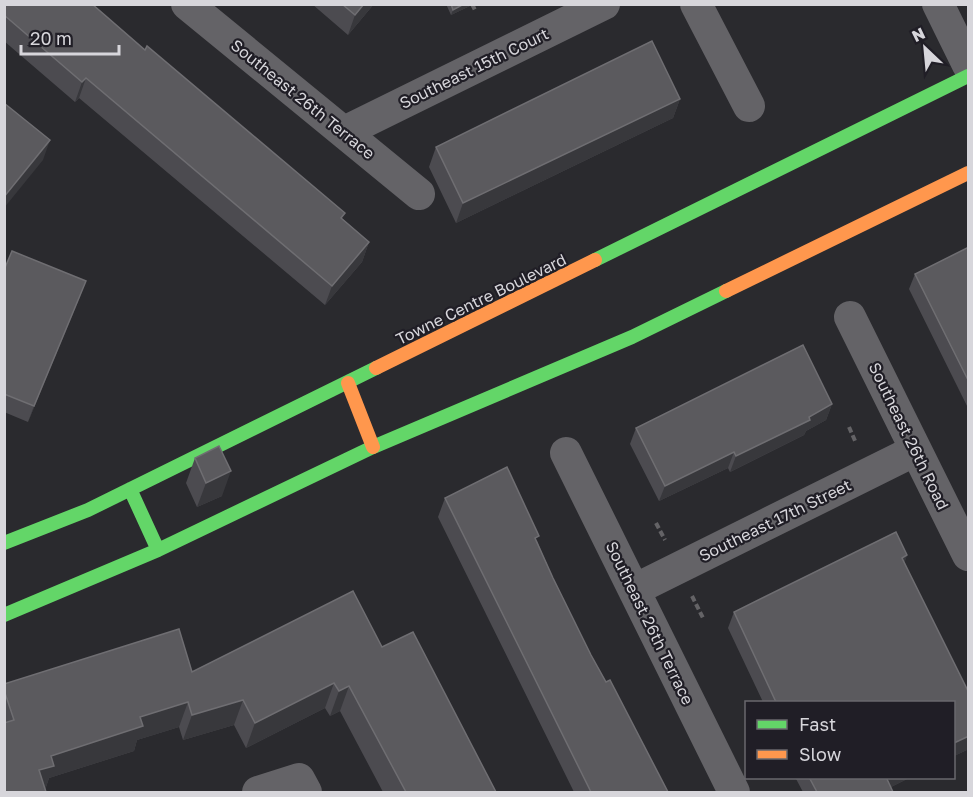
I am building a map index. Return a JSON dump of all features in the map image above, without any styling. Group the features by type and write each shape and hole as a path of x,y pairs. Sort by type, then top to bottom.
{"street":[{"name":"Southeast 26th Terrace","path":"187,4 419,194"},
{"name":"Southeast 15th Court","path":"344,132 604,4"},
{"path":"696,4 749,106"},
{"path":"938,4 969,65"},
{"name":"Towne Centre Boulevard","path":"4,543 88,510 969,76"},
{"path":"4,615 158,550 373,447 632,337 969,173"},
{"name":"Southeast 26th Road","path":"850,317 916,450 966,543"},
{"path":"348,383 373,447"},
{"name":"Southeast 17th Street","path":"634,590 916,450"},
{"name":"Southeast 26th Terrace","path":"566,453 734,792"},
{"path":"130,489 158,550"},
{"path":"258,792 299,779 306,792"}],"path":[{"path":"472,4 476,12"},
{"path":"849,428 861,452"},
{"path":"657,523 668,546"},
{"path":"688,589 704,620"}],"building":[{"path":"4,4 92,4 145,50 147,46 345,213 341,218 369,242 332,286 86,78 82,82 4,15"},
{"path":"342,4 364,4 355,15"},
{"path":"451,4 464,4 453,10"},
{"path":"652,41 680,99 463,203 436,147"},
{"path":"4,103 50,140 4,197"},
{"path":"969,247 969,382 915,274"},
{"path":"12,251 86,281 34,406 4,394 4,270"},
{"path":"803,345 832,404 809,417 810,420 736,456 734,452 665,486 636,428"},
{"path":"219,446 231,471 206,483 195,458"},
{"path":"507,467 539,536 535,538 591,655 606,682 610,680 668,792 591,792 445,498"},
{"path":"896,532 907,555 902,558 969,693 969,736 955,743 955,701 776,701 734,612"},
{"path":"353,591 382,647 413,632 496,792 406,792 349,686 339,691 334,683 255,723 243,700 192,715 188,702 140,717 143,726 51,756 54,766 39,770 46,792 4,792 4,723 14,720 4,684 179,629 192,672"},
{"path":"810,779 887,779 893,792 817,792"}],"traffic: fast":[{"path":"595,260 968,76"},
{"path":"4,615 158,550 373,447 632,337 726,291"},
{"path":"4,543 88,510 376,368"},
{"path":"130,489 158,550"}],"traffic: slow":[{"path":"726,291 968,173"},
{"path":"376,368 595,260"},
{"path":"348,383 373,447"}]}
